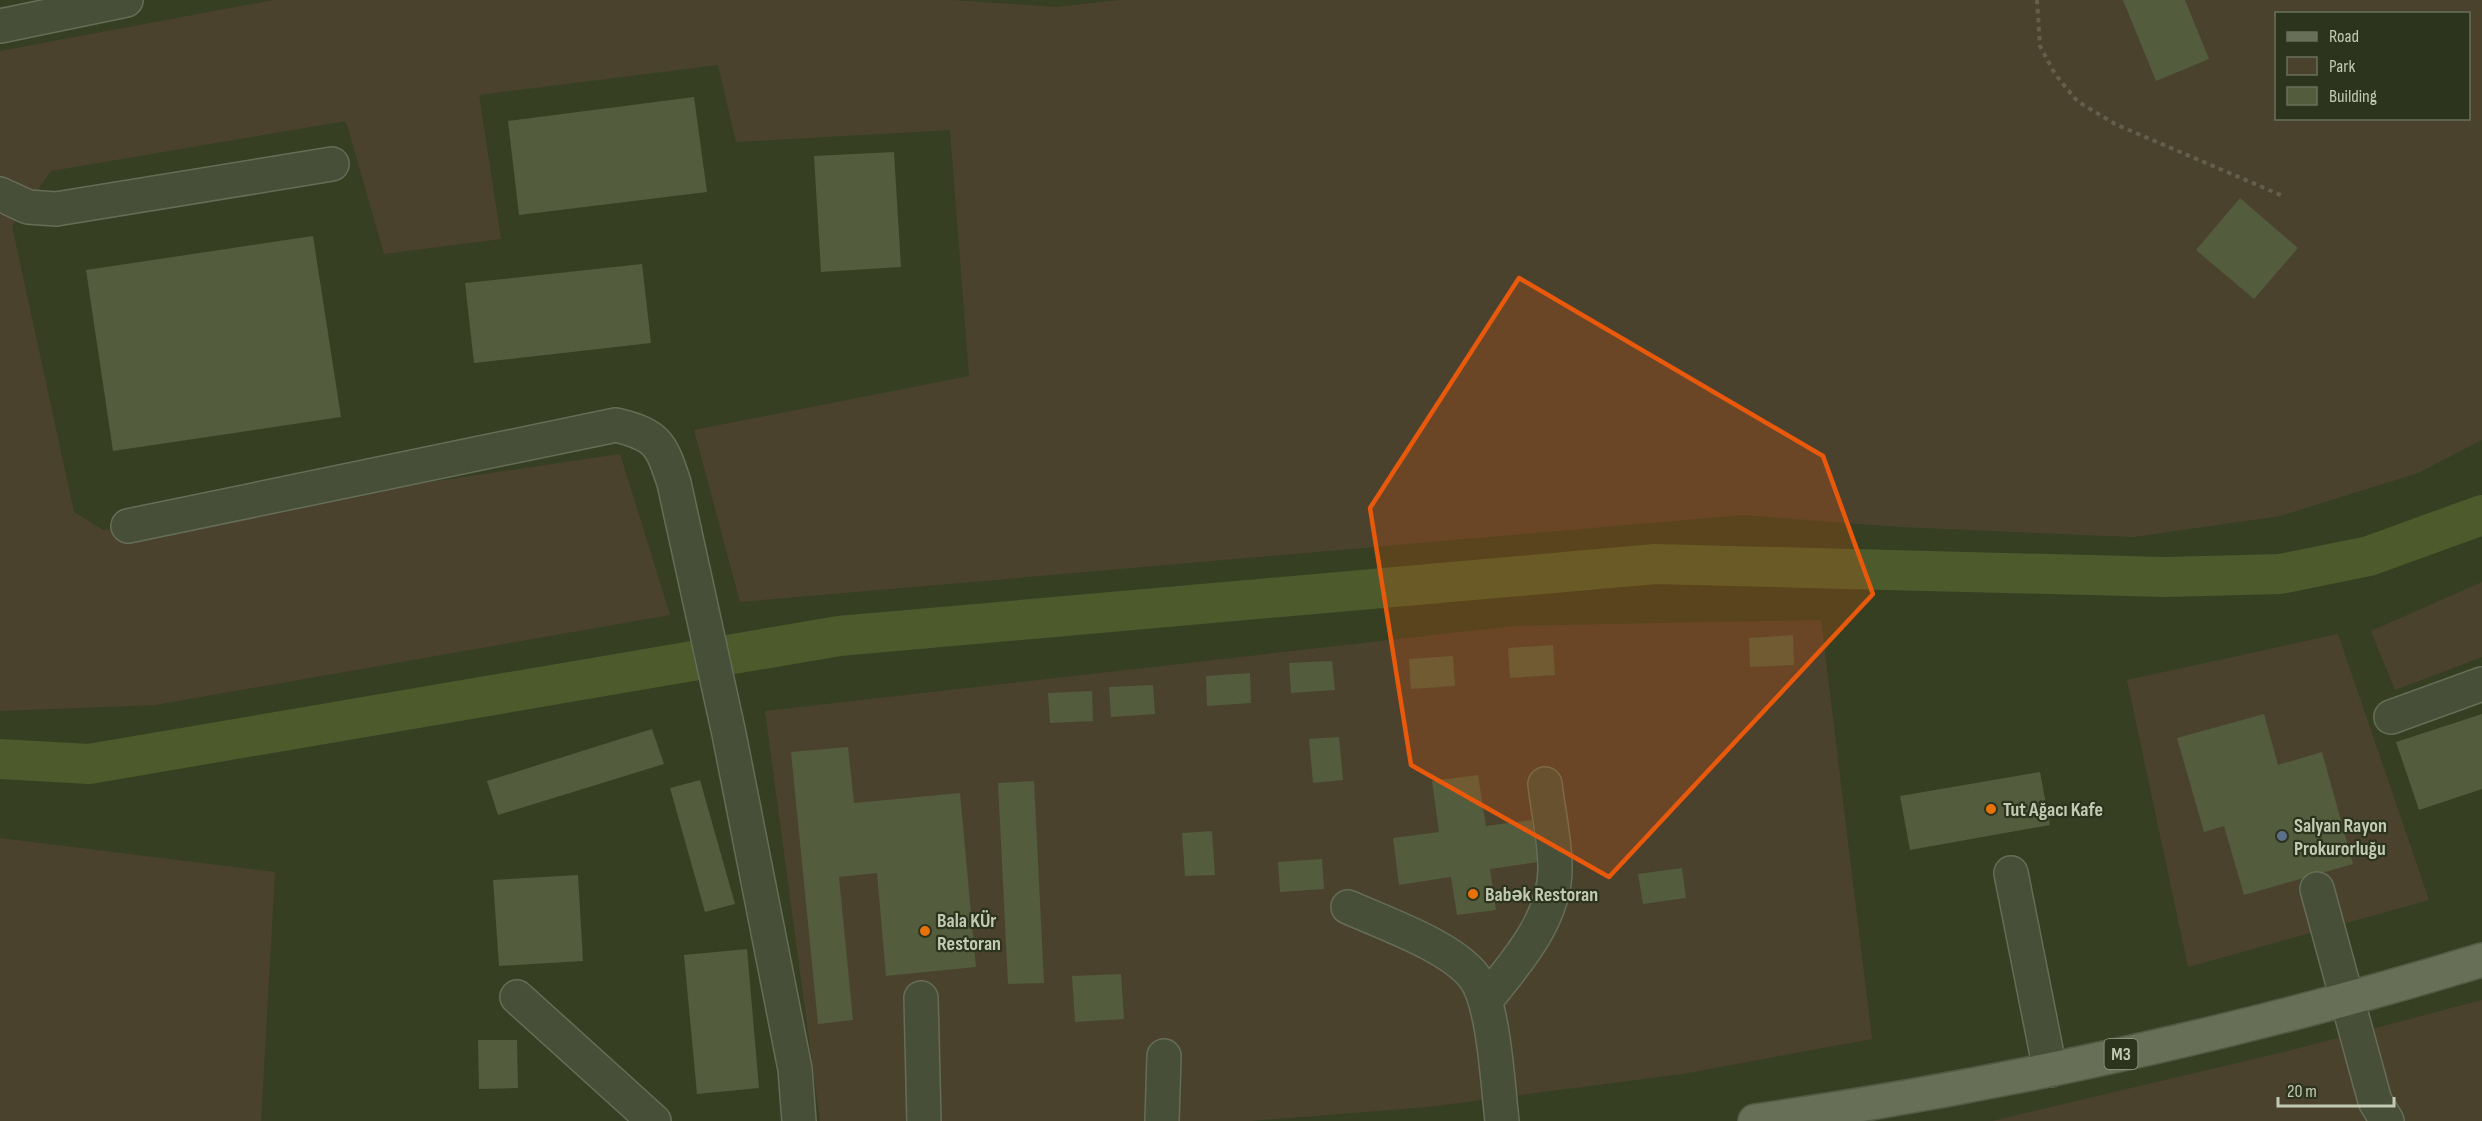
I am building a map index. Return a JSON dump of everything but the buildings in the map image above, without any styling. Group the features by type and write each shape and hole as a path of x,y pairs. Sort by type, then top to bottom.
{"main road":[{"name":"M3","path":"1755,1121 2050,1070 2347,999 2482,960"}],"lane":[{"path":"0,26 126,0"},
{"path":"0,194 28,207 56,209 332,164"},
{"path":"128,526 616,425 644,432 664,454 674,483 729,734 795,1069 800,1121"},
{"path":"2391,717 2482,684"},
{"path":"1486,1000 1523,954 1546,909 1555,868 1545,784"},
{"path":"2011,873 2050,1070"},
{"path":"2317,889 2375,1101 2387,1121"},
{"path":"1348,907 1454,957 1476,978 1486,1000 1502,1121"},
{"path":"517,997 654,1121"},
{"path":"921,998 924,1121"},
{"path":"1162,1121 1164,1056"}],"path":[{"path":"2037,0 2040,46 2055,75 2077,101 2115,124 2283,196"}],"highlighted area":[{"path":"1519,278 1823,456 1873,594 1609,877 1411,765 1370,508"}],"green space":[{"path":"274,0 951,0 1057,7 1121,0 2482,0 2482,440 2418,473 2280,516 2133,537 1900,527 1743,515 740,602 694,430 969,376 950,130 736,142 718,65 479,95 501,239 384,254 346,121 51,171 12,226 74,512 103,530 620,454 670,615 155,705 0,711 0,51"},
{"path":"2482,582 2482,657 2395,690 2371,631"},
{"path":"1821,620 1872,1039 1682,1074 1428,1107 1250,1121 820,1121 765,711 1513,626"},
{"path":"2338,634 2429,900 2188,967 2127,680"},
{"path":"0,838 275,872 261,1121 0,1121"},
{"path":"2482,1000 2482,1121 1992,1121 2288,1051"}],"waterway":[{"path":"0,759 89,764 839,636 1655,564 2166,577 2280,574 2369,556 2482,515"}],"place":[{"name":"Tut Ağacı Kafe","path":"1991,809"},
{"name":"Salyan Rayon Prokurorluğu","path":"2282,836"},
{"name":"Babək Restoran","path":"1473,894"},
{"name":"Bala KÜr Restoran","path":"925,931"}]}
